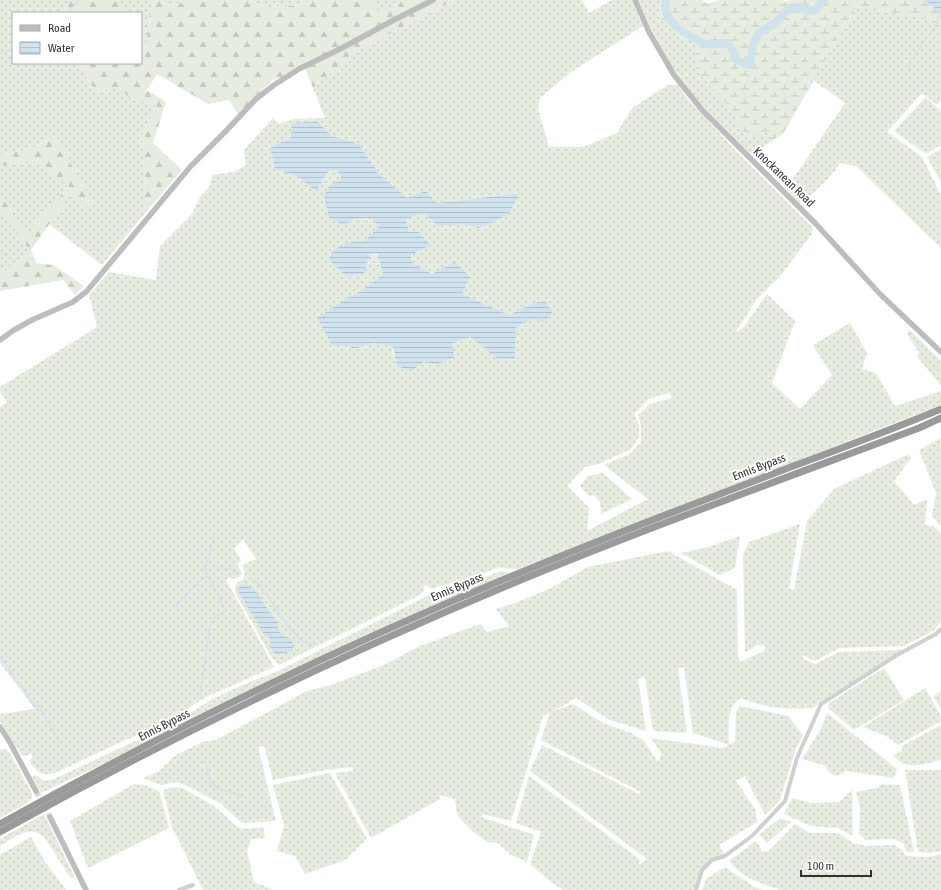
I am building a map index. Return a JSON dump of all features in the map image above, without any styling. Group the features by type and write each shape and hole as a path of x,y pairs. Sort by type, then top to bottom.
{"highway":[{"name":"Ennis Bypass","path":"0,824 115,762 259,690 409,619 511,576 652,520 941,409"},
{"name":"Ennis Bypass","path":"0,832 70,793 188,733 292,682 405,630 504,587 607,545 919,428 941,418"}],"street":[{"path":"0,340 32,320 73,302 87,291 190,167 256,99 274,84 299,69 433,0"},
{"name":"Knockanean Road","path":"635,0 649,32 674,75 702,110 816,224 880,294 941,352"},
{"path":"696,890 702,870 712,860 725,856 752,836 785,801 797,758 821,704 898,655 936,634 941,629"},
{"path":"0,727 36,792"},
{"path":"50,818 86,890"},
{"path":"179,890 193,884"}],"green space":[{"path":"0,0 72,0 61,12 12,12 12,64 76,64 97,92 119,87 128,97 156,106 142,134 146,212 102,265 49,224 72,192 92,201 56,135 30,149 0,155"},
{"path":"72,0 118,0 124,12 61,12"},
{"path":"118,0 154,0 151,9 145,53 142,48 142,12 124,12"},
{"path":"154,0 165,0 164,6 196,0 250,0 267,7 301,5 302,0 374,0 379,13 403,0 454,0 354,53 313,88 305,68 271,81 238,114 229,100 208,104 157,74 147,90 166,102 153,143 182,170 146,212 142,134 156,106 128,97 119,87 97,92 76,64 142,64 142,48 145,52 151,9"},
{"path":"165,0 196,0 164,6"},
{"path":"250,0 302,0 301,5 267,7"},
{"path":"374,0 403,0 378,14"},
{"path":"454,0 582,0 589,13 612,0 632,0 643,26 571,72 540,98 538,109 549,147 583,147 617,133 632,108 668,85 678,85 688,99 738,153 812,227 812,234 781,275 757,299 735,333 744,327 767,294 795,321 772,383 800,409 832,375 813,345 850,323 867,353 862,369 876,373 895,406 941,391 941,405 518,569 499,567 465,581 439,586 433,589 425,585 423,592 416,597 279,665 272,658 236,594 236,584 243,579 244,576 242,565 256,559 243,539 234,548 241,560 237,564 242,573 239,577 233,579 229,577 226,580 274,667 204,698 166,723 55,773 43,774 30,763 30,760 33,757 31,753 27,756 22,756 0,721 0,714 35,709 0,663 0,407 7,402 0,391 0,387 97,327 89,295 109,272 156,280 160,246 192,214 200,197 210,186 212,175 234,172 246,165 244,150 273,118 279,124 294,119 325,118 313,88 354,53","holes":["318,122 332,136 359,144 378,173 407,198 426,192 437,203 519,193 508,215 479,228 464,224 438,226 423,213 406,219 413,264 462,294 509,315 533,303 545,301 553,311 516,327 498,359 470,337 452,344 438,364 393,355 393,347 375,343 353,349 347,345 344,300 364,289 383,274 377,255 370,254 347,277 341,270 348,243 365,240 379,227 372,218 354,219 343,225 342,180 337,170 328,172 316,192 300,178 275,169 270,148","669,393 672,398 649,404 638,415 641,424 641,442 630,454 604,465 648,499 587,531 589,508 567,486 585,467 599,464 631,449 639,437 639,425 634,414 649,399"]},
{"path":"638,0 660,0 662,20 682,38 696,42 696,70 730,107 746,138 767,131 773,140 751,155 702,108 674,70 651,28"},
{"path":"660,0 702,0 707,4 719,0 783,0 785,2 790,0 924,0 941,13 938,20 856,7 846,28 835,43 783,134 773,140 767,131 746,138 730,107 696,70 696,42 682,38 662,20"},
{"path":"856,7 938,20 941,13 941,101 937,105 925,95 921,94 887,132 922,157 941,195 941,248 856,166 840,163 821,185 799,204 786,189 845,103 813,80 835,43 846,28"},
{"path":"926,97 941,111 941,145 926,154 894,131"},
{"path":"56,135 92,201 85,207 72,192 31,250 36,263 53,265 84,286 75,295 63,280 0,291 0,275 30,250 0,212 0,194 11,210 12,215 28,233 69,186 34,162 0,166 0,155 30,149"},
{"path":"941,149 941,182 927,157"},
{"path":"34,162 69,186 28,234 12,215 11,210 0,194 0,166"},
{"path":"0,212 31,250 0,275"},
{"path":"909,329 941,361 941,386 917,356 919,352 907,334"},
{"path":"941,438 941,526 932,516 936,493 919,450"},
{"path":"909,454 911,458 894,481 914,505 927,499 925,525 934,526 941,534 941,622 933,631 904,646 839,648 815,661 803,655 802,658 815,664 839,652 903,650 820,702 814,708 795,709 768,707 741,698 736,702 732,707 729,718 729,745 735,742 736,712 740,706 788,716 803,735 796,748 780,800 765,815 745,776 736,781 755,809 757,822 719,845 724,854 703,867 694,890 563,890 530,864 541,832 516,823 529,776 639,859 639,865 647,859 530,771 542,745 639,794 641,792 541,740 550,712 543,716 511,821 483,814 481,817 534,835 527,862 511,855 498,843 487,842 472,831 457,815 455,799 439,795 440,799 371,838 335,773 353,771 353,767 326,770 273,780 264,746 258,747 276,821 242,823 220,803 187,786 176,782 161,785 143,778 158,772 176,755 202,742 216,740 307,691 331,685 384,665 420,646 480,624 487,632 509,626 496,609 549,589 588,567 668,551 737,590 738,657 740,662 764,651 766,646 757,645 745,653 743,555 749,542 800,524 789,589 794,590 807,521 834,489","holes":["684,667 693,733 729,745 722,748 651,738 662,754 658,762 644,741 631,733 603,723 573,704 554,711 576,698 610,720 646,731 638,679 645,677 653,731 687,733 678,669"]},
{"path":"603,473 632,499 601,514 600,502 594,495 589,496 580,486 588,476"},
{"path":"740,536 735,568 720,575 681,553 708,547"},
{"path":"501,571 509,573 41,793 32,776 35,775 45,781 54,779 178,721 212,699 278,671 435,592 464,585"},
{"path":"884,668 904,700 854,730 828,708 829,703"},
{"path":"925,688 941,716 941,721 898,745 888,737 863,727"},
{"path":"941,691 941,709 933,696"},
{"path":"827,713 897,769 894,778 846,771 836,776 828,772 826,766 802,759 821,729"},
{"path":"941,725 941,760 909,765 898,761 893,756 902,751 902,746"},
{"path":"0,749 5,749 9,752 32,793 32,798 22,806 0,818"},
{"path":"905,770 941,770 941,851 931,853 918,852"},
{"path":"330,773 367,839 345,860 305,874 295,856 277,851 284,826 273,785"},
{"path":"134,784 144,785 159,791 169,828 88,868 70,821"},
{"path":"882,784 900,785 914,852 907,852 903,843 893,839 865,840 859,834 860,807 856,792 877,788"},
{"path":"171,787 182,788 213,805 235,825 242,829 264,827 265,838 251,839 247,851 254,882 272,890 203,890 172,827 163,791"},
{"path":"852,790 853,836 838,828 811,826 784,814 793,798 811,803 839,802"},
{"path":"44,814 75,878 74,879 70,877 45,838 39,834 34,832 22,833 0,846 0,839"},
{"path":"780,818 791,822 767,843 759,835"},
{"path":"795,824 810,833 838,833 853,843 866,846 894,845 902,850 906,856 928,857 941,854 941,890 780,890 745,876 729,861 756,841 762,852 769,851"},
{"path":"31,837 45,862 66,890 0,890 0,855"},
{"path":"725,867 753,886 763,890 702,890 706,879"}],"water":[{"path":"924,0 941,0 941,13"},
{"path":"318,122 332,136 359,144 378,173 407,198 426,191 437,203 520,193 508,215 479,228 464,224 438,226 423,213 406,219 409,232 419,232 430,245 411,255 413,264 432,274 455,262 470,277 462,294 509,315 533,303 545,301 553,311 545,322 532,319 516,327 515,359 498,359 470,337 452,344 454,357 438,364 423,362 412,371 397,366 393,347 375,343 353,349 347,345 332,345 317,318 364,289 383,274 377,254 370,254 364,273 347,277 329,260 333,250 348,243 365,240 379,227 372,218 354,219 343,225 329,217 324,196 331,184 342,180 337,170 328,172 316,192 300,178 275,169 270,148 291,137 292,123"},
{"path":"244,584 254,589 278,624 278,631 291,639 293,650 275,655 271,648 270,638 263,633 239,593 239,586"}],"waterway":[{"path":"68,12 79,0"},
{"path":"666,0 667,15 673,24 697,40 707,44 712,45 728,43 733,51 735,59 747,65 750,64 753,43 760,32 775,23 789,8 800,7 809,11 815,10 824,0"},
{"path":"909,73 910,61 935,27 941,13"},
{"path":"0,54 12,49"},
{"path":"0,252 15,261"},
{"path":"200,694 210,625 214,618 226,611 207,576 205,565 209,558 215,533"},
{"path":"220,568 227,568 237,573"},
{"path":"174,609 191,590 207,576"},
{"path":"249,577 263,590 292,630 308,643 316,644"},
{"path":"0,656 35,706 39,706 60,743"},
{"path":"205,761 210,781 216,788 243,796"}],"tunnel":[{"path":"36,791 50,817"}]}
